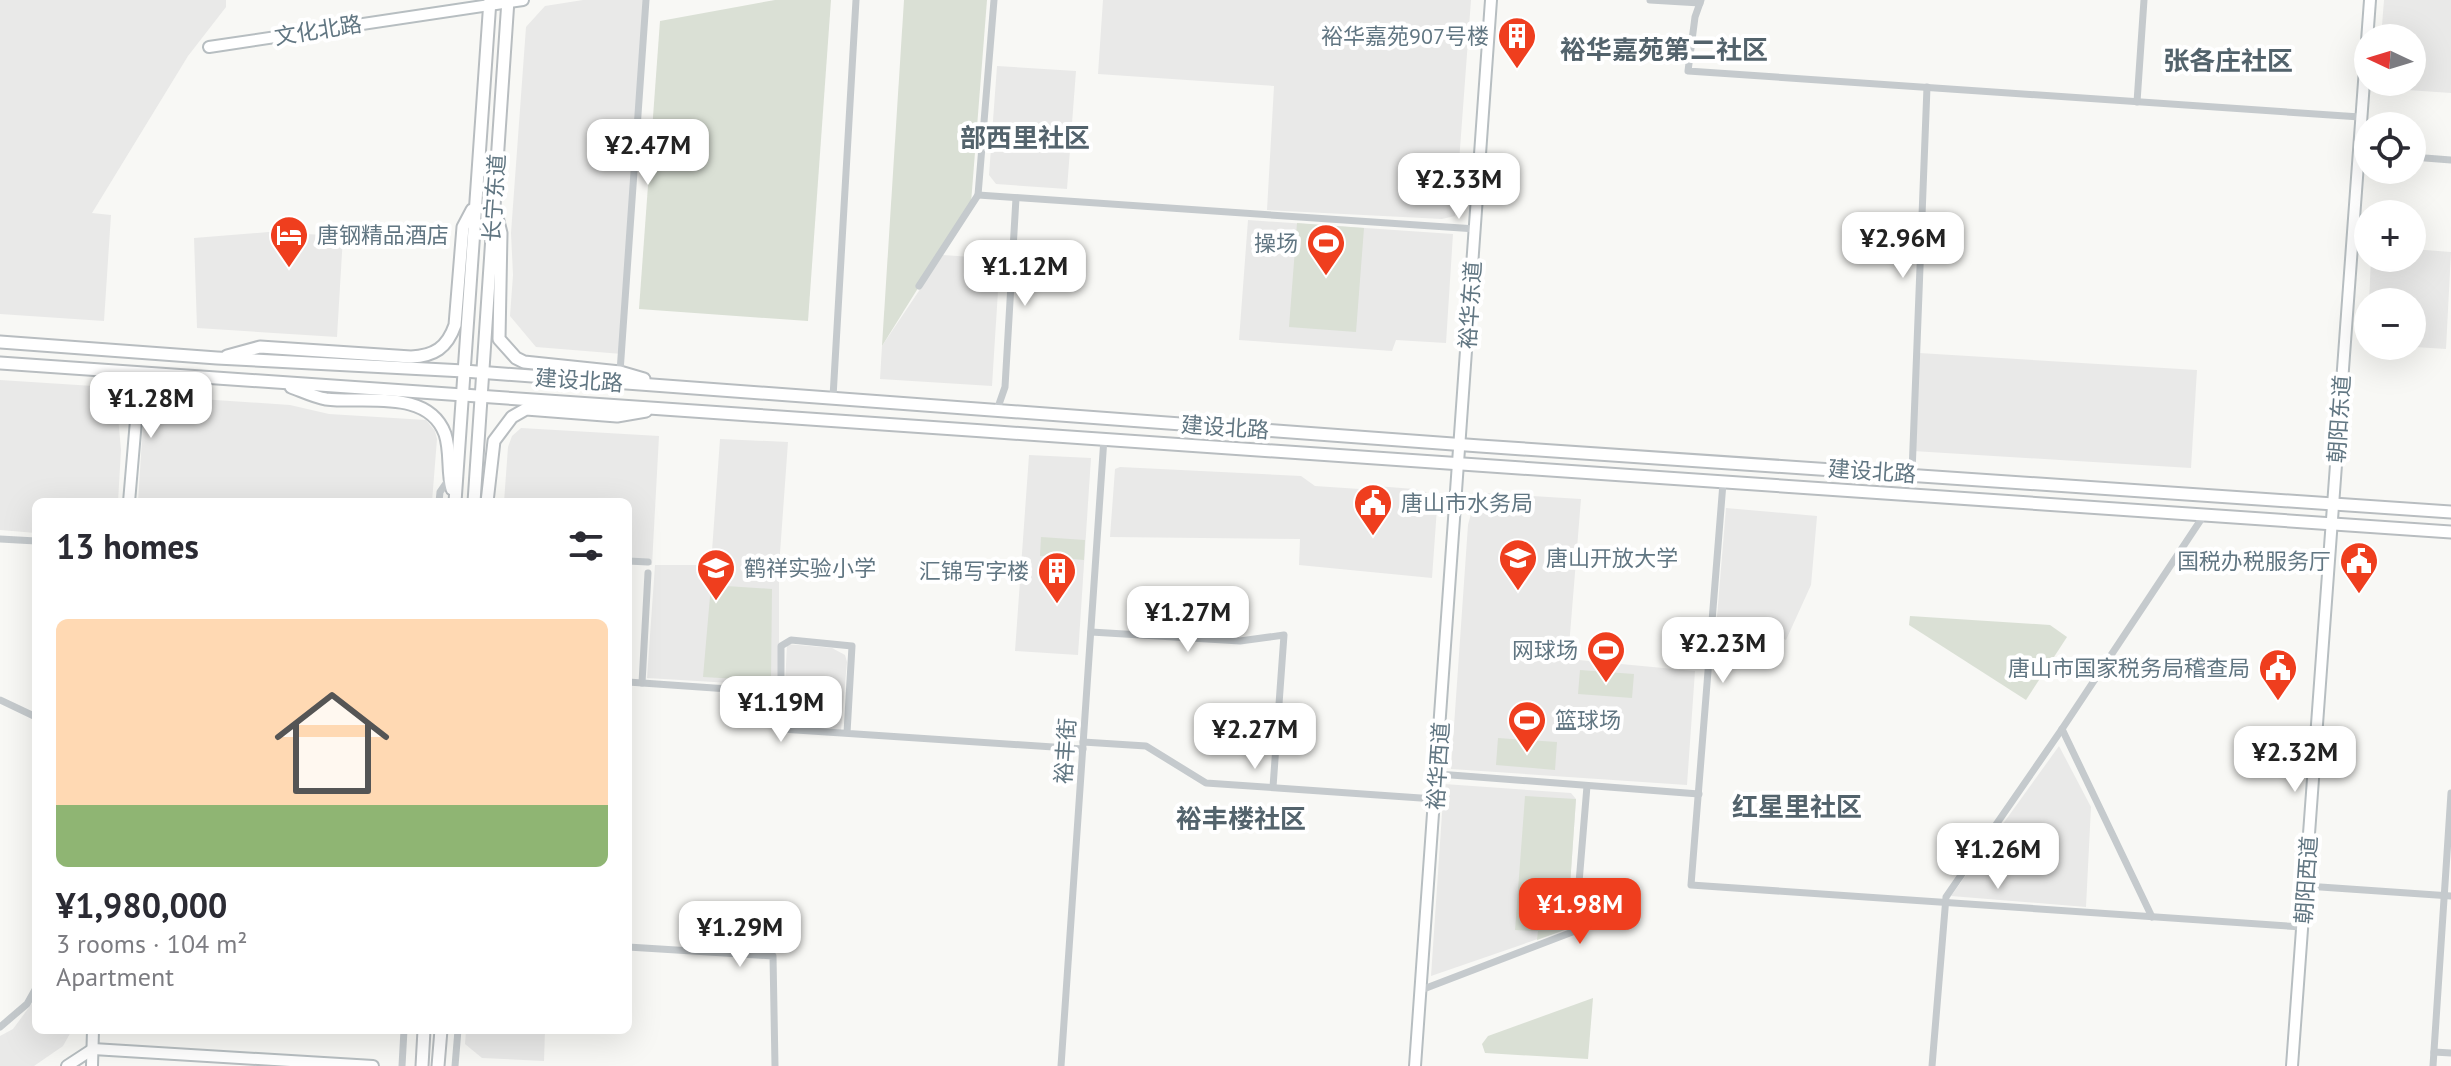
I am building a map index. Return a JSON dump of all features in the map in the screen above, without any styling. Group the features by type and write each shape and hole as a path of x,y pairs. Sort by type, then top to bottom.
{"main road":[{"name":"长宁东道","path":"474,498 508,1"},
{"name":"长宁东道","path":"455,498 490,2"},
{"path":"217,358 260,347 411,357 434,354 450,339 455,325 463,227 476,202"},
{"path":"493,202 501,233 499,339 516,358 524,362 620,372 672,386"},
{"name":"建设北路","path":"0,342 217,358 464,371 2451,512"},
{"name":"建设北路","path":"0,363 1104,438 1458,466 2451,532"},
{"path":"275,381 324,399 403,403 429,411 444,432 454,498"},
{"path":"487,498 494,441 512,417 526,409 617,416 671,408"},
{"path":"422,1066 424,1034"},
{"path":"438,1066 441,1034"}],"street":[{"name":"文化北路","path":"209,47 490,2 523,0"},
{"path":"620,372 646,0"},
{"path":"833,397 856,0"},
{"path":"919,286 978,195 994,0"},
{"name":"裕华东道","path":"1458,466 1491,0"},
{"path":"1650,0 1700,2 1688,71 2354,117"},
{"path":"2137,102 2144,0"},
{"name":"朝阳东道","path":"2360,112 2370,0"},
{"path":"1912,473 1927,87"},
{"path":"2426,158 2451,160"},
{"name":"朝阳东道","path":"2333,503 2360,184"},
{"path":"978,195 1476,229"},
{"path":"997,410 1005,387 1016,198"},
{"path":"129,498 138,397 146,373"},
{"name":"裕丰街","path":"1061,1066 1104,438"},
{"name":"裕华西道","path":"1415,1066 1458,466"},
{"path":"439,498 449,479"},
{"path":"1723,483 1691,885 2302,927"},
{"name":"朝阳西道","path":"2292,1066 2333,503"},
{"path":"1932,1066 1943,902 2204,515"},
{"path":"0,539 32,541"},
{"path":"632,561 648,562"},
{"path":"642,683 648,573"},
{"path":"1091,632 1240,641 1284,635 1273,787"},
{"path":"847,733 852,646 791,640 781,646 781,729 847,733 1083,746 1146,746 1206,783 1435,799"},
{"path":"632,682 770,692"},
{"path":"0,700 32,715"},
{"path":"2062,729 2152,917"},
{"path":"1438,774 1699,794"},
{"path":"1421,990 1575,931 1587,786"},
{"path":"2433,1066 2448,896 2451,793"},
{"path":"2306,886 2448,896"},
{"path":"632,947 773,956 775,1066"},
{"path":"0,1027 27,1004 32,995"},
{"path":"92,1066 93,1034"},
{"path":"402,1066 404,1034"},
{"path":"455,1066 458,1034"},
{"path":"67,1066 93,1049 373,1066"},
{"path":"2434,1052 2451,1053"}],"shaded area":[{"path":"0,0 226,0 226,7 188,56 92,213 111,215 104,321 0,314"},
{"path":"583,0 646,0 622,354 536,347 510,316 513,275 511,233 526,27 545,6"},
{"path":"775,0 831,0 808,321 639,309 660,21"},
{"path":"904,0 987,0 971,203 882,346"},
{"path":"1103,0 1471,0 1455,216 1442,219 1267,210 1274,86 1098,74"},
{"path":"2384,0 2451,0 2451,93 2426,91 2426,24 2382,24"},
{"path":"997,66 1076,71 1067,189 996,184 989,175"},
{"path":"1248,220 1453,234 1446,343 1396,340 1392,351 1239,340"},
{"name":"操场","path":"1297,223 1364,228 1356,332 1289,327"},
{"path":"269,232 343,236 337,337 197,328 194,238"},
{"path":"2426,250 2451,252 2446,349 2426,348 2426,288 2370,288 2370,272 2426,272"},
{"path":"943,255 1000,259 992,386 880,379 882,346"},
{"path":"1919,353 2197,370 2191,468 1913,451"},
{"path":"0,380 109,387 116,393 121,450 118,498 32,498 32,533 0,530"},
{"path":"150,398 290,405 329,414 426,420 437,439 432,498 138,498 144,407"},
{"path":"521,428 659,436 652,565 632,564 632,498 504,498 508,447 512,436"},
{"name":"鹤祥实验小学","path":"720,439 788,442 779,567 779,686 647,678 655,565 711,565"},
{"path":"1029,455 1091,458 1078,655 1015,651"},
{"path":"1115,469 1301,476 1315,486 1375,490 1376,486 1426,492 1437,508 1432,578 1299,565 1300,539 1110,537"},
{"name":"唐山开放大学","path":"1485,493 1581,499 1568,659 1695,671 1687,785 1451,769 1468,525 1473,506"},
{"path":"1726,508 1817,516 1811,585 1786,640 1743,621 1717,617"},
{"path":"1041,537 1085,540 1084,560 1040,556"},
{"path":"711,585 772,589 771,681 703,677"},
{"path":"1910,616 2050,625 2067,637 2026,700 1909,625"},
{"path":"787,644 832,648 845,655 841,730 783,725"},
{"name":"网球场","path":"1580,670 1634,674 1632,698 1578,694"},
{"name":"篮球场","path":"1498,738 1557,742 1555,770 1496,765"},
{"path":"2059,746 2091,807 2086,907 1951,896"},
{"path":"1444,784 1571,793 1576,799 1567,929 1431,976"},
{"path":"1525,796 1576,799 1567,929 1537,940 1538,931 1515,930"},
{"path":"1593,998 1588,1059 1485,1053 1482,1044 1488,1036"},
{"path":"32,1003 32,1034 70,1034 63,1046 34,1066 0,1066 0,1036 13,1029"},
{"path":"466,1034 545,1034 544,1061 482,1058 465,1044"}],"place":[{"name":"裕华嘉苑907号楼","path":"1517,70"},
{"name":"唐钢精品酒店","path":"289,269"},
{"name":"操场","path":"1326,277"},
{"name":"唐山市水务局","path":"1373,537"},
{"name":"唐山开放大学","path":"1518,592"},
{"name":"国税办税服务厅","path":"2359,595"},
{"name":"鹤祥实验小学","path":"716,602"},
{"name":"汇锦写字楼","path":"1057,605"},
{"name":"网球场","path":"1606,684"},
{"name":"唐山市国家税务局稽查局","path":"2278,702"},
{"name":"篮球场","path":"1527,754"}],"district":[{"name":"裕华嘉苑第二社区","path":"1664,50"},
{"name":"张各庄社区","path":"2228,61"},
{"name":"部西里社区","path":"1025,138"},
{"name":"红星里社区","path":"1797,807"},
{"name":"裕丰楼社区","path":"1241,819"}]}
